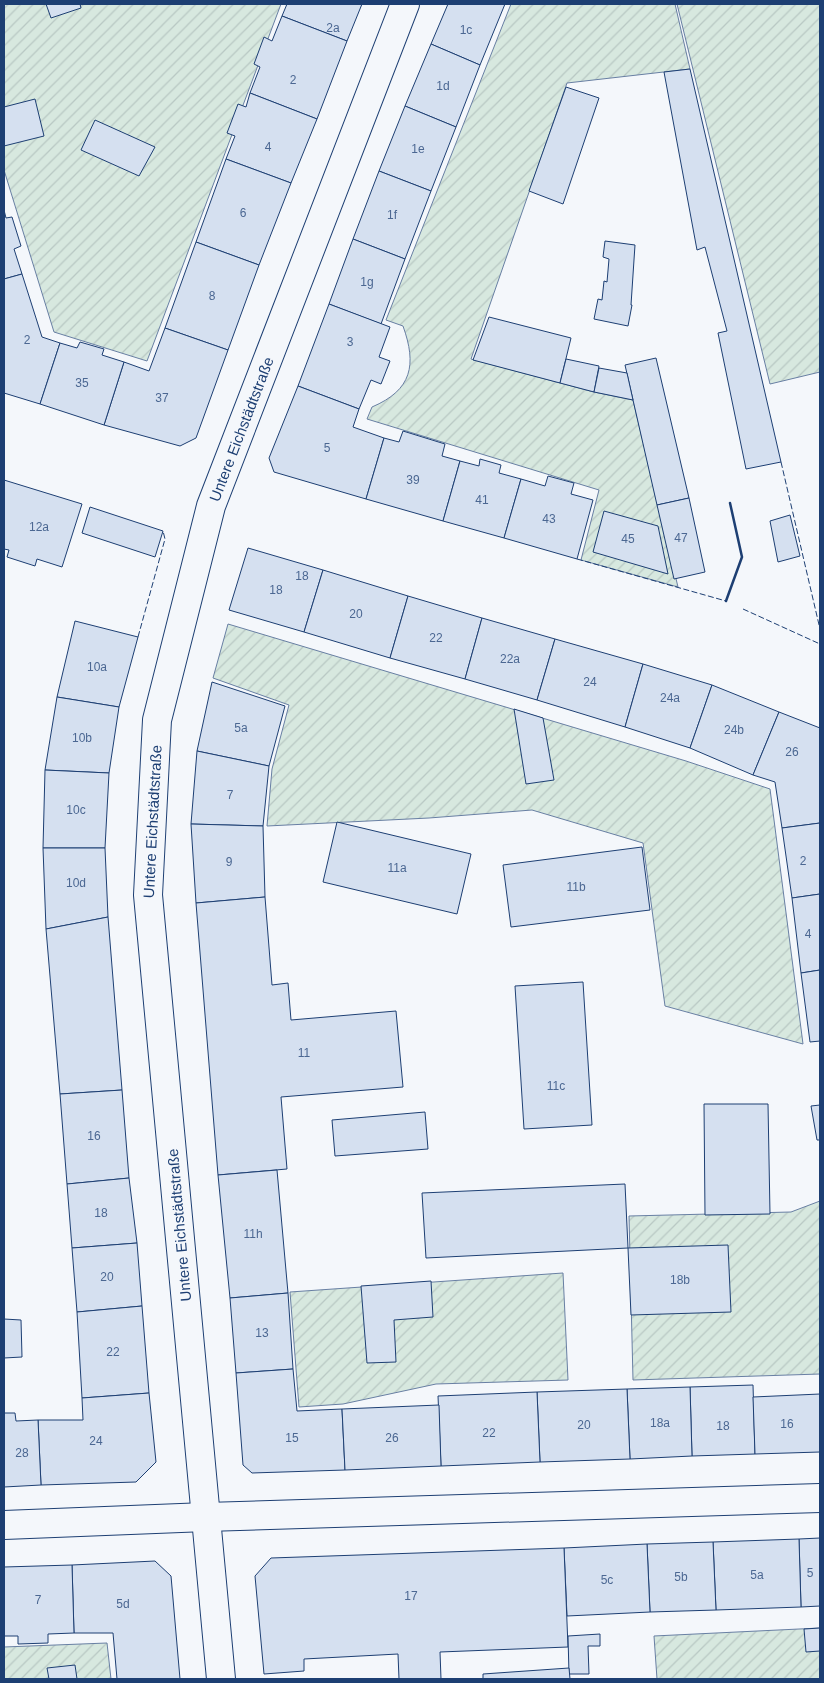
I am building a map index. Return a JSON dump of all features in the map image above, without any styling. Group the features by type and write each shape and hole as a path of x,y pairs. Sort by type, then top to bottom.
{"street":[{"name":"Untere Eichstädtstraße","path":"220,1679 148,895 157,720 211,506 405,4"},
{"path":"4,1525 820,1498"}],"shaded area":[{"path":"4,4 281,4 147,361 54,332 4,170"},
{"path":"511,4 675,4 690,69 567,83 471,359 594,392 633,400 678,587 581,560 599,490 367,419 372,407 396,393 408,375 410,353 403,326 386,320"},
{"path":"677,4 820,4 820,372 770,384"},
{"path":"228,624 686,761 770,789 803,1044 665,1006 643,843 532,810 429,818 267,826 272,769 289,705 213,678"},
{"path":"820,1201 820,1374 633,1380 629,1216 791,1212"},
{"path":"563,1273 568,1380 436,1384 343,1404 299,1407 290,1292"},
{"path":"820,1628 820,1679 657,1679 654,1636"},
{"path":"107,1643 111,1679 4,1679 4,1647"}],"building":[{"path":"46,4 80,4 81,8 51,18"},
{"path":"287,4 362,4 347,41 282,16"},
{"path":"448,4 505,4 480,65 431,44"},
{"path":"282,16 347,41 317,119 250,93 260,67 254,64 264,37 272,41"},
{"path":"431,44 480,65 456,127 405,106"},
{"path":"690,69 781,462 746,469 718,333 727,331 705,247 697,250 664,72"},
{"path":"566,87 599,98 563,204 529,191"},
{"path":"250,93 317,119 291,183 226,159 235,136 227,133 238,104 246,107"},
{"path":"35,99 44,136 4,146 4,107"},
{"path":"405,106 456,127 431,191 379,171"},
{"path":"95,120 155,147 139,176 81,150"},
{"path":"226,159 291,183 259,265 196,242"},
{"path":"379,171 431,191 405,259 353,239"},
{"path":"4,210 6,218 12,217 21,246 14,249 22,274 4,279"},
{"path":"353,239 405,259 381,324 329,304"},
{"path":"605,241 635,245 632,305 628,326 594,319 598,299 602,300 604,281 607,282 609,259 603,257"},
{"path":"196,242 259,265 228,350 165,328"},
{"path":"22,274 42,337 60,343 40,404 4,393 4,279"},
{"path":"329,304 390,327 379,357 390,361 381,384 371,380 359,409 298,386"},
{"path":"489,317 571,338 560,383 473,360"},
{"path":"165,328 228,350 196,438 180,446 104,425 124,362 149,371"},
{"path":"80,342 104,349 102,355 124,362 104,425 40,404 60,343 77,348"},
{"path":"656,358 689,498 657,505 625,365"},
{"path":"566,359 599,366 594,392 560,383"},
{"path":"599,368 627,373 633,400 594,392"},
{"path":"298,386 359,409 353,427 384,438 366,499 274,472 269,458"},
{"path":"403,431 445,444 442,456 460,461 443,521 366,499 384,438 399,442"},
{"path":"480,459 501,465 499,473 521,479 504,538 443,521 460,461 479,466"},
{"path":"548,476 574,483 571,494 593,500 577,559 504,538 521,479 545,486"},
{"path":"4,480 82,504 62,567 37,559 35,566 7,557 9,550 4,549"},
{"path":"689,498 705,572 674,579 657,505"},
{"path":"90,507 163,531 155,557 82,533"},
{"path":"604,511 658,526 668,574 593,552"},
{"path":"790,515 800,556 778,562 770,521"},
{"path":"248,548 323,570 304,632 229,610"},
{"path":"323,570 408,596 390,658 304,632"},
{"path":"408,596 482,618 465,679 390,658"},
{"path":"482,618 555,639 537,700 465,679"},
{"path":"75,621 138,637 119,707 57,697"},
{"path":"555,639 643,664 625,727 537,700"},
{"path":"643,664 712,685 690,748 625,727"},
{"path":"212,682 285,706 269,766 197,751"},
{"path":"712,685 779,712 753,775 690,748"},
{"path":"57,697 119,707 109,773 45,770"},
{"path":"514,709 543,718 554,780 526,784"},
{"path":"779,712 820,728 820,823 782,828 775,782 753,775"},
{"path":"197,751 269,766 263,826 191,824"},
{"path":"45,770 109,773 105,848 43,848"},
{"path":"337,822 471,854 457,914 323,882"},
{"path":"820,823 820,894 792,898 782,828"},
{"path":"191,824 263,826 265,897 196,903"},
{"path":"642,847 650,910 511,927 503,865"},
{"path":"43,848 105,848 108,917 46,929"},
{"path":"820,894 820,970 801,973 792,898"},
{"path":"265,897 272,985 288,983 291,1020 396,1011 403,1087 281,1097 287,1169 218,1175 196,903"},
{"path":"108,917 122,1090 60,1094 46,929"},
{"path":"820,970 820,1041 810,1042 801,973"},
{"path":"583,982 592,1125 524,1129 515,986"},
{"path":"122,1090 129,1178 67,1184 60,1094"},
{"path":"704,1104 768,1104 770,1214 705,1215"},
{"path":"820,1105 820,1140 817,1140 811,1106"},
{"path":"425,1112 428,1149 335,1156 332,1120"},
{"path":"277,1170 288,1293 230,1298 218,1175"},
{"path":"129,1178 137,1243 72,1248 67,1184"},
{"path":"625,1184 628,1248 426,1258 422,1193"},
{"path":"137,1243 142,1306 77,1312 72,1248"},
{"path":"728,1245 731,1312 631,1315 628,1248"},
{"path":"431,1281 433,1317 394,1320 396,1362 367,1363 361,1286"},
{"path":"288,1293 293,1369 236,1373 230,1298"},
{"path":"142,1306 149,1393 82,1398 77,1312"},
{"path":"4,1319 21,1320 22,1357 4,1358"},
{"path":"293,1369 297,1411 342,1409 345,1470 252,1473 243,1465 236,1373"},
{"path":"753,1385 755,1454 692,1456 690,1387"},
{"path":"690,1387 692,1456 630,1459 627,1389"},
{"path":"627,1389 630,1459 540,1462 537,1392"},
{"path":"537,1392 540,1462 441,1466 438,1396"},
{"path":"149,1393 156,1462 136,1482 41,1485 38,1420 83,1420 82,1398"},
{"path":"820,1394 820,1452 755,1454 753,1397"},
{"path":"439,1405 441,1466 345,1470 342,1409"},
{"path":"4,1413 15,1413 16,1421 38,1420 41,1485 4,1487"},
{"path":"820,1538 820,1606 801,1607 799,1539"},
{"path":"799,1539 801,1607 716,1610 713,1542"},
{"path":"713,1542 716,1610 650,1612 647,1544"},
{"path":"647,1544 650,1612 567,1616 564,1548"},
{"path":"564,1548 568,1647 440,1652 441,1679 399,1679 398,1654 304,1659 304,1671 264,1674 255,1576 271,1558"},
{"path":"155,1561 171,1576 180,1679 117,1679 113,1633 74,1633 72,1565"},
{"path":"72,1565 74,1633 48,1634 48,1643 18,1644 18,1636 4,1636 4,1567"},
{"path":"820,1628 820,1651 806,1652 804,1629"},
{"path":"600,1634 600,1646 588,1646 589,1674 569,1674 568,1636"},
{"path":"75,1665 77,1679 49,1679 47,1668"},
{"path":"569,1668 570,1679 483,1679 483,1674"}],"fence":[{"path":"781,462 820,629"},
{"path":"138,637 165,539 163,531"},
{"path":"577,559 726,601"},
{"path":"743,609 820,644"}],"wall":[{"path":"726,601 742,557 730,503"}]}
